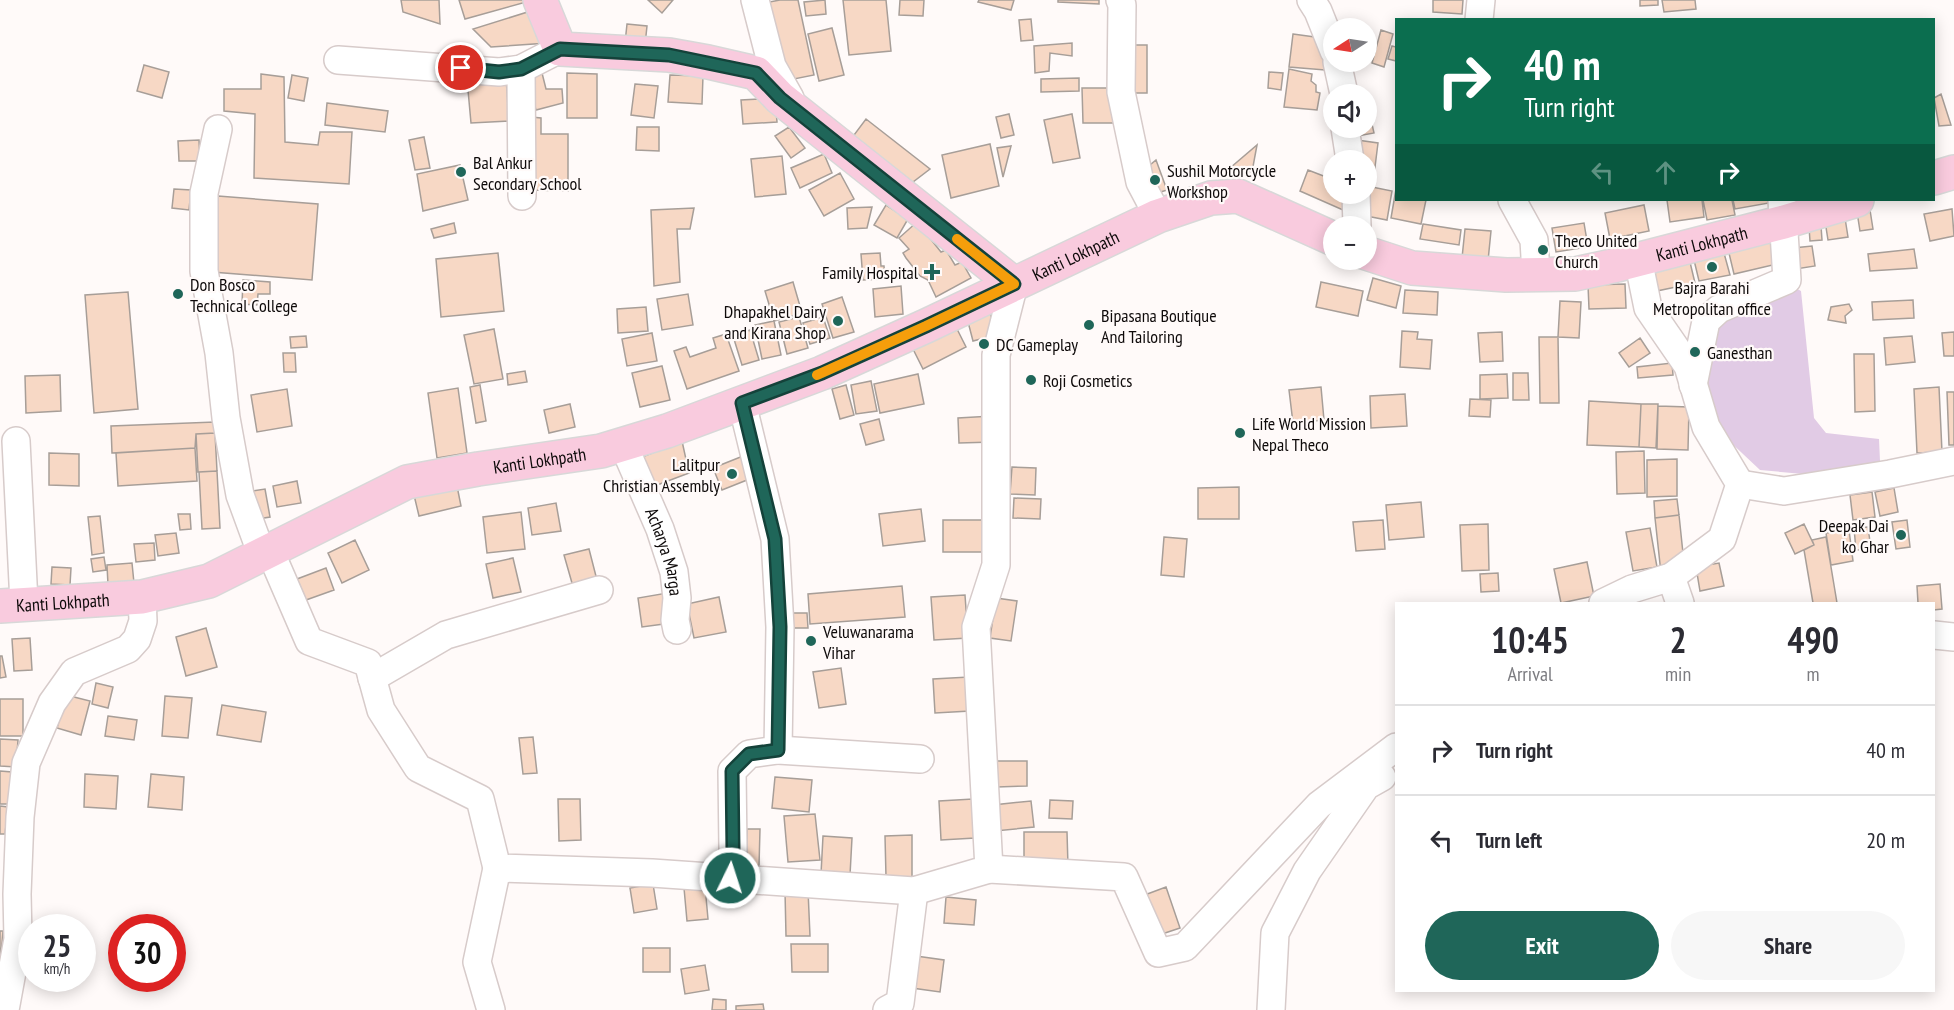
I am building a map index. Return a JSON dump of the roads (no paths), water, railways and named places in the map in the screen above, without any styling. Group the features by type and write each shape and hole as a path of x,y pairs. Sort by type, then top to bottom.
{"main road":[{"path":"540,0 560,49 669,55 756,73 780,98 1014,284"},
{"path":"1935,178 1954,172"},
{"name":"Kanti Lokhpath","path":"12,604 118,600 142,597 209,581 407,482 601,451 667,431 822,373 1158,216 1210,198 1238,196 1323,235"},
{"name":"Kanti Lokhpath","path":"1377,257 1412,268 1506,275 1575,274 1638,259 1783,211 1850,201"}],"street":[{"path":"755,0 772,66 796,110"},
{"path":"1120,0 1122,5 1121,92 1140,182 1158,216"},
{"path":"1311,0 1323,24"},
{"path":"1479,18 1480,0"},
{"path":"338,60 499,72 521,69 560,49"},
{"path":"521,69 522,196"},
{"path":"218,129 204,193 204,271 240,495 309,641 368,663 381,711 417,768 480,799 497,868 477,962 491,1010"},
{"path":"1513,201 1534,240 1536,274"},
{"path":"1694,385 1706,321 1719,309 1787,280 1783,211"},
{"path":"1605,602 1632,589 1671,577 1722,539 1740,484 1706,427 1688,366 1648,308 1638,259"},
{"path":"989,869 976,627 996,565 996,355 1014,284"},
{"path":"742,403 775,539 780,627 778,750"},
{"path":"12,604 16,441"},
{"name":"Acharya Marga","path":"623,444 660,528 674,572 677,630"},
{"path":"1740,484 1784,491 1954,461"},
{"path":"1671,577 1680,602"},
{"path":"372,678 447,635 599,590"},
{"path":"5,1010 18,939 16,894 20,817 26,764 52,703 74,672 128,649 137,639 143,621 142,597"},
{"path":"1935,635 1954,637"},
{"path":"497,868 652,873 914,891 989,869 1124,876 1158,953 1185,947 1318,805 1395,748"},
{"path":"730,878 733,850 732,771 749,754 778,750 920,759"},
{"path":"1271,1010 1275,933 1301,882 1366,786 1395,770"},
{"path":"887,1010 900,1003 914,891"}],"place":[{"name":"Bal Ankur Secondary School","path":"461,172"},
{"name":"Sushil Motorcycle Workshop","path":"1155,180"},
{"name":"Theco United Church","path":"1543,250"},
{"name":"Bajra Barahi Metropolitan office","path":"1712,267"},
{"name":"Family Hospital","path":"932,272"},
{"name":"Don Bosco Technical College","path":"178,294"},
{"name":"Dhapakhel Dairy and Kirana Shop","path":"838,321"},
{"name":"Bipasana Boutique And Tailoring","path":"1089,325"},
{"name":"DC Gameplay","path":"984,344"},
{"name":"Ganesthan","path":"1695,352"},
{"name":"Roji Cosmetics","path":"1031,380"},
{"name":"Life World Mission Nepal Theco","path":"1240,433"},
{"name":"Lalitpur Christian Assembly","path":"732,474"},
{"name":"Deepak Dai ko Ghar","path":"1901,535"},
{"name":"Veluwanarama Vihar","path":"811,641"}]}
